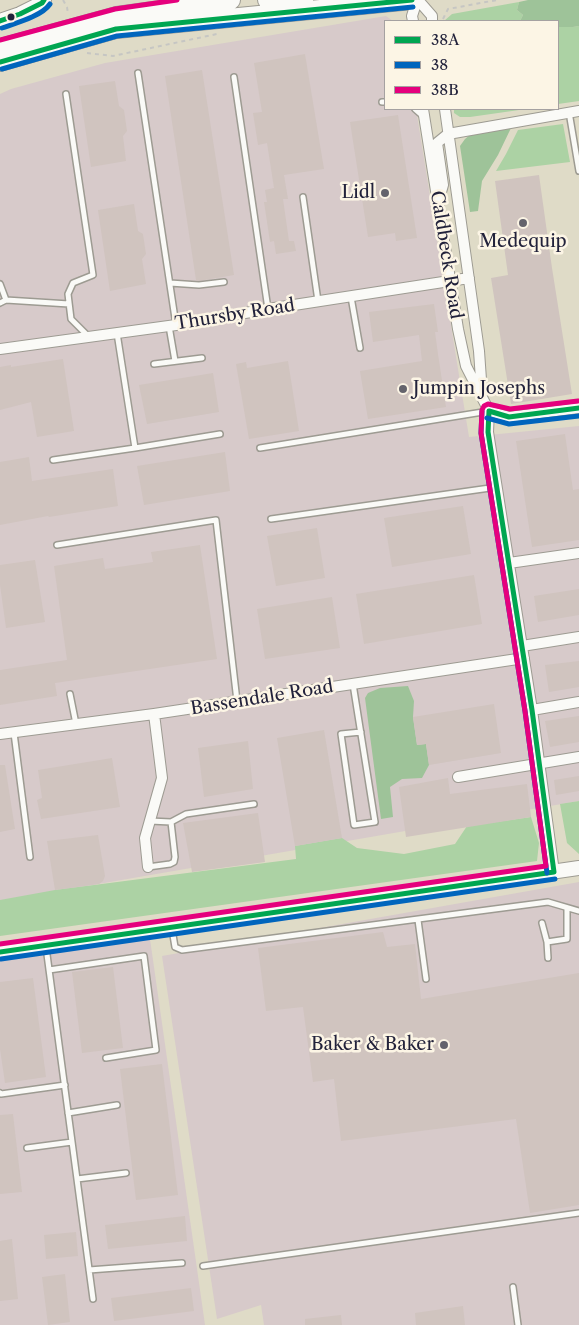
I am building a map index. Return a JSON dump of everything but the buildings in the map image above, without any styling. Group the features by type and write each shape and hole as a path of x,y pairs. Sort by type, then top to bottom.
{"highway":[{"path":"0,48 117,16 231,0"},
{"path":"267,0 296,2 311,0"},
{"path":"0,62 116,29 412,0"}],"street":[{"path":"0,21 20,14 42,3 44,0"},
{"path":"413,20 412,16 418,0 432,16 432,20"},
{"name":"Caldbeck Road","path":"445,110 479,350 482,398"},
{"path":"438,203 443,185 437,143 448,134 574,112"},
{"name":"Caldbeck Road","path":"424,114 450,281 466,366 489,411 488,432 540,763 554,872"},
{"name":"Thursby Road","path":"0,349 172,326 469,278"},
{"path":"489,411 509,417 579,408"},
{"path":"509,563 579,553"},
{"path":"522,646 579,637"},
{"name":"Bassendale Road","path":"0,734 237,702 524,658"},
{"path":"532,710 579,702"},
{"path":"148,867 145,838 162,778 154,714"},
{"path":"458,777 579,757"},
{"path":"0,952 579,868"}],"lane":[{"path":"138,73 170,284 175,361"},
{"path":"234,77 268,309"},
{"path":"66,94 93,275 74,283 68,294 70,319 89,337"},
{"path":"574,112 579,171"},
{"path":"303,197 318,302"},
{"path":"170,284 199,285 224,282"},
{"path":"0,284 6,300"},
{"path":"351,297 360,348"},
{"path":"0,303 6,300 69,304"},
{"path":"117,333 135,448"},
{"path":"154,364 202,358"},
{"path":"260,448 489,411"},
{"path":"54,460 220,434"},
{"path":"271,519 496,487"},
{"path":"57,545 216,520 237,702"},
{"path":"353,684 361,732 375,822 354,825 340,734 361,732"},
{"path":"70,694 76,724"},
{"path":"14,732 30,857"},
{"path":"150,820 171,822 186,814 254,804"},
{"path":"148,867 174,862 171,822"},
{"path":"172,928 176,947 182,950 548,902 579,910"},
{"path":"546,942 567,938 567,908"},
{"path":"418,920 426,979"},
{"path":"542,923 548,958"},
{"path":"46,946 93,1299"},
{"path":"49,970 144,956 156,1050 106,1058"},
{"path":"0,1093 65,1085"},
{"path":"68,1113 116,1105"},
{"path":"27,1148 72,1142"},
{"path":"77,1179 126,1173"},
{"path":"203,1266 579,1213"},
{"path":"89,1270 182,1262"},
{"path":"513,1287 518,1325"}],"path":[{"path":"443,20 448,9 496,0"},
{"path":"83,53 113,56 225,33"}],"shaded area":[{"path":"386,16 392,20 384,20 384,110 416,110 469,437 579,426 579,801 0,901 0,94 11,89 105,63"},
{"path":"579,882 579,1325 264,1325 261,1305 217,1319 162,956"},
{"path":"150,939 205,1325 0,1325 0,960"}],"green space":[{"path":"528,0 579,0 579,26 559,27 559,20 520,20 523,15 517,10 519,2"},
{"path":"519,2 517,10 523,15 520,20 445,20 452,14"},
{"path":"579,26 579,101 559,104 559,27"},
{"path":"454,110 519,110 470,117 460,117 454,113"},
{"path":"563,124 570,162 496,171 518,130"},
{"path":"511,128 498,155 482,181 478,211 470,212 460,146 471,134"},
{"path":"408,686 414,701 413,717 417,745 426,744 429,765 422,778 402,779 390,787 393,817 381,819 365,698 368,693 380,688"},
{"path":"579,801 579,854 567,843 560,804"},
{"path":"531,817 539,843 537,861 0,936 0,900 55,890 296,859 295,846 342,838 357,848 404,854 455,844 467,826"}],"transit line":[{"name":"38A","path":"0,21 20,14 42,3 44,0"},
{"name":"38B","path":"0,40 115,9 177,0"},
{"name":"38A","path":"0,62 116,29 412,0"},
{"name":"38","path":"2,28 35,16 50,4"},
{"name":"38","path":"2,69 117,36 413,7"},
{"name":"38B","path":"0,944 546,866 525,711 481,433 482,410 488,404 510,409 578,401"},
{"name":"38A","path":"489,411 509,417 579,408"},
{"name":"38","path":"482,411 481,433 525,711 547,873"},
{"name":"38A","path":"489,411 488,432 532,710 554,872"},
{"name":"38","path":"487,418 509,424 579,416"},
{"name":"38A","path":"0,952 554,872"},
{"name":"38","path":"1,959 555,879"}],"place":[{"name":"Lidl","path":"385,193"},
{"name":"Medequip","path":"523,223"},
{"name":"Jumpin Josephs","path":"403,389"},
{"name":"Baker & Baker","path":"444,1045"}]}
